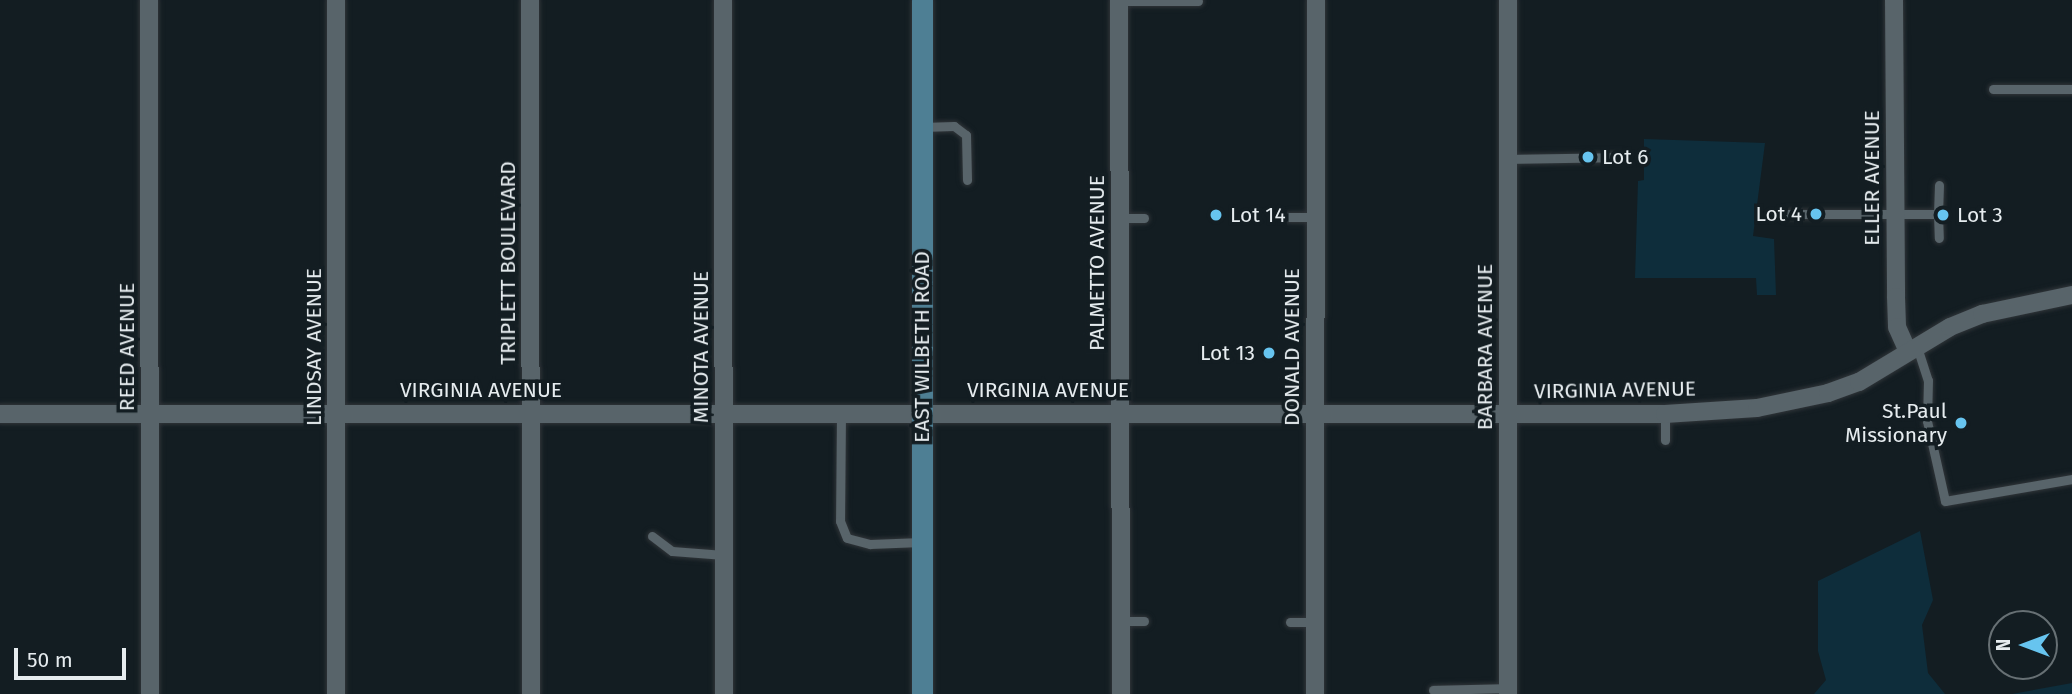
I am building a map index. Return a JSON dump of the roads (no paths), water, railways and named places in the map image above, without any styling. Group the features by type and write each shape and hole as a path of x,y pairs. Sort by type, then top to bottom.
{"main road":[{"name":"EAST WILBETH ROAD","path":"922,0 922,694"}],"street":[{"name":"REED AVENUE","path":"149,0 150,694"},
{"name":"LINDSAY AVENUE","path":"336,0 337,694"},
{"name":"TRIPLETT BOULEVARD","path":"530,0 531,694"},
{"name":"MINOTA AVENUE","path":"723,0 724,694"},
{"name":"DONALD AVENUE","path":"1315,0 1315,694"},
{"name":"BARBARA AVENUE","path":"1507,0 1508,691"},
{"name":"ELLER AVENUE","path":"1894,0 1897,327 1912,350"},
{"name":"PALMETTO AVENUE","path":"1119,1 1121,694"},
{"name":"VIRGINIA AVENUE","path":"0,414 1665,414 1798,402 1859,382 1912,350 1982,314 2072,295"}],"lane":[{"path":"1119,1 1198,1"},
{"path":"1993,89 2072,89"},
{"path":"922,127 954,126 966,135 967,180"},
{"path":"1508,159 1622,157"},
{"path":"1939,185 1939,238"},
{"path":"1786,214 1938,214"},
{"path":"1120,218 1144,218"},
{"path":"1289,218 1315,218"},
{"path":"1912,350 1928,380 1927,421 1945,501 2072,479"},
{"path":"841,413 840,521 847,537 870,544 922,542"},
{"path":"1665,414 1665,440"},
{"path":"652,536 671,551 724,555"},
{"path":"1121,621 1144,621"},
{"path":"1290,621 1315,621"},
{"path":"1433,690 1508,691"}],"place":[{"name":"Lot 6","path":"1588,157"},
{"name":"Lot 4","path":"1816,214"},
{"name":"Lot 14","path":"1216,215"},
{"name":"Lot 3","path":"1943,215"},
{"name":"Lot 13","path":"1269,353"},
{"name":"St.Paul Missionary","path":"1961,423"}]}
